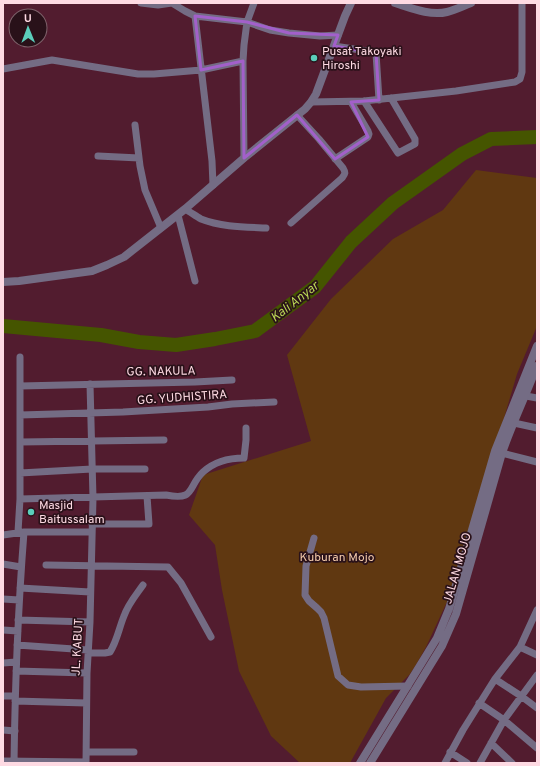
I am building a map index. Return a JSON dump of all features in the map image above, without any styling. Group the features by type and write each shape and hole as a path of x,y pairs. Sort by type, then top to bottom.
{"street":[{"path":"142,3 158,5 172,3 195,16 247,22 270,30 288,33 320,36 338,35"},
{"path":"244,158 242,61 247,22 254,3"},
{"path":"3,282 92,270 106,265 124,257 178,215 312,102 351,3"},
{"path":"394,3 430,13 440,13 448,12 471,3"},
{"path":"312,102 379,100 515,82 520,79 522,72 522,3"},
{"path":"195,16 212,162 213,185"},
{"path":"334,46 376,53 379,100"},
{"path":"3,69 52,60 138,74 154,74 201,70 242,61"},
{"path":"364,101 398,153 415,144 415,139 391,98"},
{"path":"335,159 368,137 369,134 351,102"},
{"path":"291,224 345,174 319,139 297,116"},
{"path":"135,125 145,190 161,228"},
{"path":"98,156 139,158"},
{"path":"185,209 201,218 230,226 266,228"},
{"path":"178,215 195,281"},
{"path":"360,763 438,638 449,609 495,451 531,380 537,346"},
{"path":"14,763 16,662 21,567 20,357"},
{"name":"JALAN MOJO","path":"370,763 442,646 449,632 456,614 502,453 537,366"},
{"name":"GG. NAKULA","path":"20,386 232,380"},
{"name":"JL. KABUT","path":"86,762 86,703 92,566 93,498 90,384"},
{"path":"526,396 537,398"},
{"name":"GG. YUDHISTIRA","path":"20,414 131,412 274,402"},
{"path":"514,423 537,428"},
{"path":"20,499 166,495 182,497 190,491 198,477 209,467 222,461 244,458 246,428"},
{"path":"20,442 164,440"},
{"path":"502,453 537,462"},
{"path":"20,473 92,469 145,469"},
{"path":"92,524 150,524 147,496"},
{"path":"3,535 21,532 92,532"},
{"path":"314,538 306,566 305,595 321,612 324,618 338,676 348,685 361,687 408,686"},
{"path":"3,564 21,567"},
{"path":"46,565 168,567 181,583 211,637"},
{"path":"17,645 105,653 110,652 125,612 134,596 143,585"},
{"path":"20,588 90,592"},
{"path":"3,598 19,600"},
{"path":"445,763 450,752 495,679 520,647 537,610"},
{"path":"18,620 90,622"},
{"path":"3,630 18,631"},
{"path":"520,647 537,655"},
{"path":"3,663 16,662"},
{"path":"16,671 87,673"},
{"path":"480,763 504,720 537,676"},
{"path":"495,679 537,708"},
{"path":"3,696 86,703"},
{"path":"480,703 504,720 537,748"},
{"path":"3,730 15,731"},
{"path":"376,736 384,741"},
{"path":"491,743 512,763"},
{"path":"86,752 134,752"},
{"path":"450,752 467,763"},
{"path":"3,761 86,762"}],"highlighted area":[{"path":"195,16 247,22 289,33 338,35 334,46 376,53 379,100 351,102 368,137 335,159 297,115 244,158 243,61 201,70"}],"green space":[{"name":"Kuburan Mojo","path":"476,170 537,178 537,326 517,374 452,591 426,647 410,674 386,698 350,763 300,763 271,736 239,671 222,590 215,545 189,515 203,475 311,441 287,355 331,299 393,239 443,210"}],"waterway":[{"name":"Kali Anyar","path":"3,326 101,335 139,342 176,345 255,331 315,287 351,242 393,203 462,154 491,139 537,137"}],"place":[{"name":"Pusat Takoyaki Hiroshi","path":"314,58"},
{"name":"Masjid Baitussalam","path":"31,512"}]}
